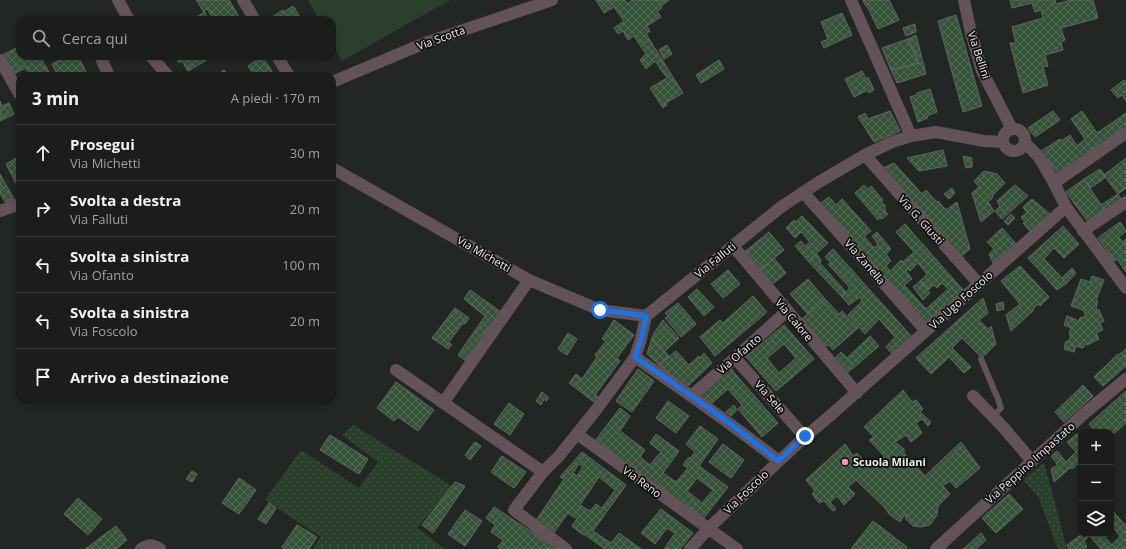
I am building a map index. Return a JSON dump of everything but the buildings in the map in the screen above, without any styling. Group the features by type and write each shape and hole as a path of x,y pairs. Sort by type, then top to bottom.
{"street":[{"path":"118,0 127,16"},
{"path":"243,0 253,16"},
{"path":"851,0 911,136"},
{"name":"Via Bellini","path":"964,0 971,34 982,71 1012,129"},
{"name":"Via Scotta","path":"336,80 425,44 546,1"},
{"path":"0,60 16,87"},
{"path":"102,60 107,72"},
{"path":"154,60 165,72"},
{"path":"279,60 287,72"},
{"path":"1025,143 1021,149 1014,152 1007,149 1003,142 1004,136 1012,129 1022,132 1025,143 1039,157 1054,182 1066,207 1083,231 1124,282"},
{"name":"Via Falluti","path":"646,316 781,207 819,182 892,142 911,136 936,132 984,141 1003,142"},
{"path":"1054,182 1126,133"},
{"name":"Via G. Giusti","path":"865,156 978,284"},
{"name":"Via Michetti","path":"336,170 530,280 600,310 646,316"},
{"name":"Via Zanella","path":"803,192 926,331"},
{"path":"1083,231 1126,202"},
{"path":"0,211 16,205"},
{"name":"Via Ugo Foscolo","path":"857,393 1066,207"},
{"name":"Via Calore","path":"733,246 857,393"},
{"path":"444,403 530,280"},
{"name":"Via Ofanto","path":"691,396 787,311"},
{"path":"566,549 514,510 543,472 559,456 596,410 635,357 646,316"},
{"path":"635,357 760,446 778,461"},
{"name":"Via Sele","path":"735,358 805,436"},
{"path":"396,370 543,472"},
{"name":"Via Peppino Impastato","path":"936,549 1032,460 1126,379"},
{"name":"Via Foscolo","path":"690,549 708,529 778,461 805,436 857,393"},
{"path":"973,396 1032,460"},
{"name":"Via Reno","path":"577,434 737,549"},
{"path":"141,549 146,545 154,545 160,549"}],"lane":[{"path":"981,359 1001,408 992,416"}],"green space":[{"path":"308,0 450,0 342,61 336,50 336,16 317,16"},
{"path":"353,425 452,486 417,528 445,549 313,549 321,537 265,500 301,450 359,488 378,462 342,435"},
{"path":"1044,463 1067,549 1058,549 1038,496 1023,480"}],"place":[{"name":"Scuola Milani","path":"845,462"}],"route":[{"path":"600,310 646,316 635,357 760,446 778,461 805,436"}]}
